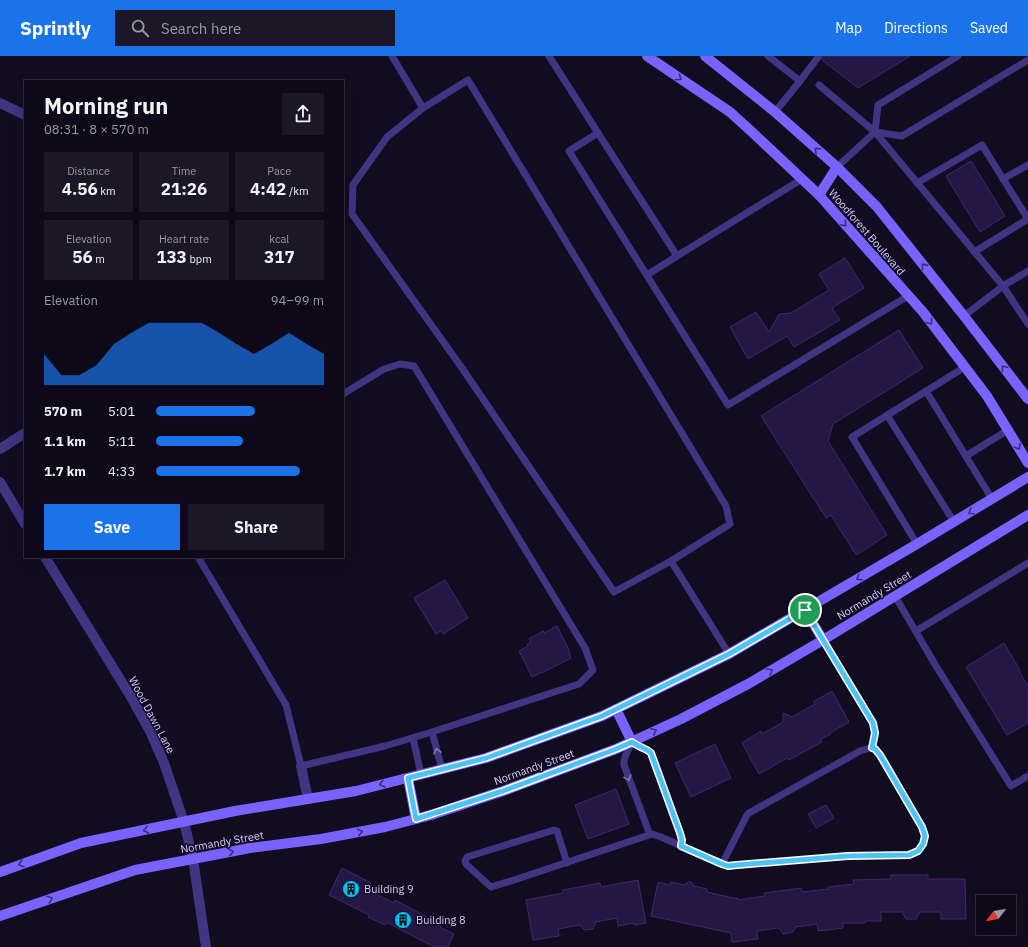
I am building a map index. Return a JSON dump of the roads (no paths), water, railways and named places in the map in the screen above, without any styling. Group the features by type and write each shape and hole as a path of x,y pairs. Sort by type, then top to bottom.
{"main road":[{"name":"Woodforest Boulevard","path":"647,56 730,112 819,195 923,312 987,396 1028,464"},
{"name":"Woodforest Boulevard","path":"710,58 775,112 836,167 877,207 1028,399"},
{"path":"819,195 836,167"},
{"name":"Normandy Street","path":"0,872 81,843 235,811 356,791 486,758 602,716 729,654 1028,477"},
{"name":"Normandy Street","path":"0,916 135,870 250,848 320,839 385,827 416,819 503,791 616,749 681,719 748,684 1028,515"},
{"path":"805,610 823,640"},
{"path":"616,709 632,742"},
{"path":"408,778 416,819"}],"street":[{"path":"0,103 24,115"},
{"path":"0,449 24,434"},
{"path":"0,482 24,522"},
{"name":"Wood Dawn Lane","path":"46,558 131,697 150,731 164,763 184,822 193,859 206,947"},
{"path":"301,766 308,799"}],"lane":[{"path":"392,56 423,108"},
{"path":"549,56 677,256"},
{"path":"768,56 800,80"},
{"path":"775,112 819,56"},
{"path":"836,167 875,132 878,105 958,56"},
{"path":"875,132 902,136 1028,60"},
{"path":"468,80 726,506 730,524 671,561 614,592 462,368 352,214 353,185 387,138 423,108 468,80"},
{"path":"819,86 875,132 1003,286 1028,324"},
{"path":"598,133 569,151 728,405 908,296"},
{"path":"917,183 982,145 1028,219 974,252"},
{"path":"1003,179 1028,165"},
{"path":"647,275 802,179"},
{"path":"964,316 1003,286 1028,271"},
{"path":"199,558 286,705 301,766 385,746 579,684 593,670 585,648 414,366 400,364 384,368 344,393"},
{"path":"917,544 852,437 965,367"},
{"path":"926,391 992,499"},
{"path":"887,415 954,522"},
{"path":"966,456 1008,430"},
{"path":"671,561 729,654"},
{"path":"916,631 1028,563"},
{"path":"895,596 1011,786 1028,776"},
{"path":"823,640 873,723 875,733 872,748"},
{"path":"432,732 442,769"},
{"path":"412,738 421,774"},
{"path":"650,835 624,765 624,757 632,742 651,753 680,833 682,840 681,846"},
{"path":"567,862 557,831 554,830 467,857 465,861 466,864 491,887 650,835 658,836 722,864 728,866 848,856 906,856 918,851 923,844 925,836 922,827 880,755 875,749 867,748 749,813 722,864"}],"place":[{"name":"Building 9","path":"351,889"},
{"name":"Building 8","path":"403,920"}]}
